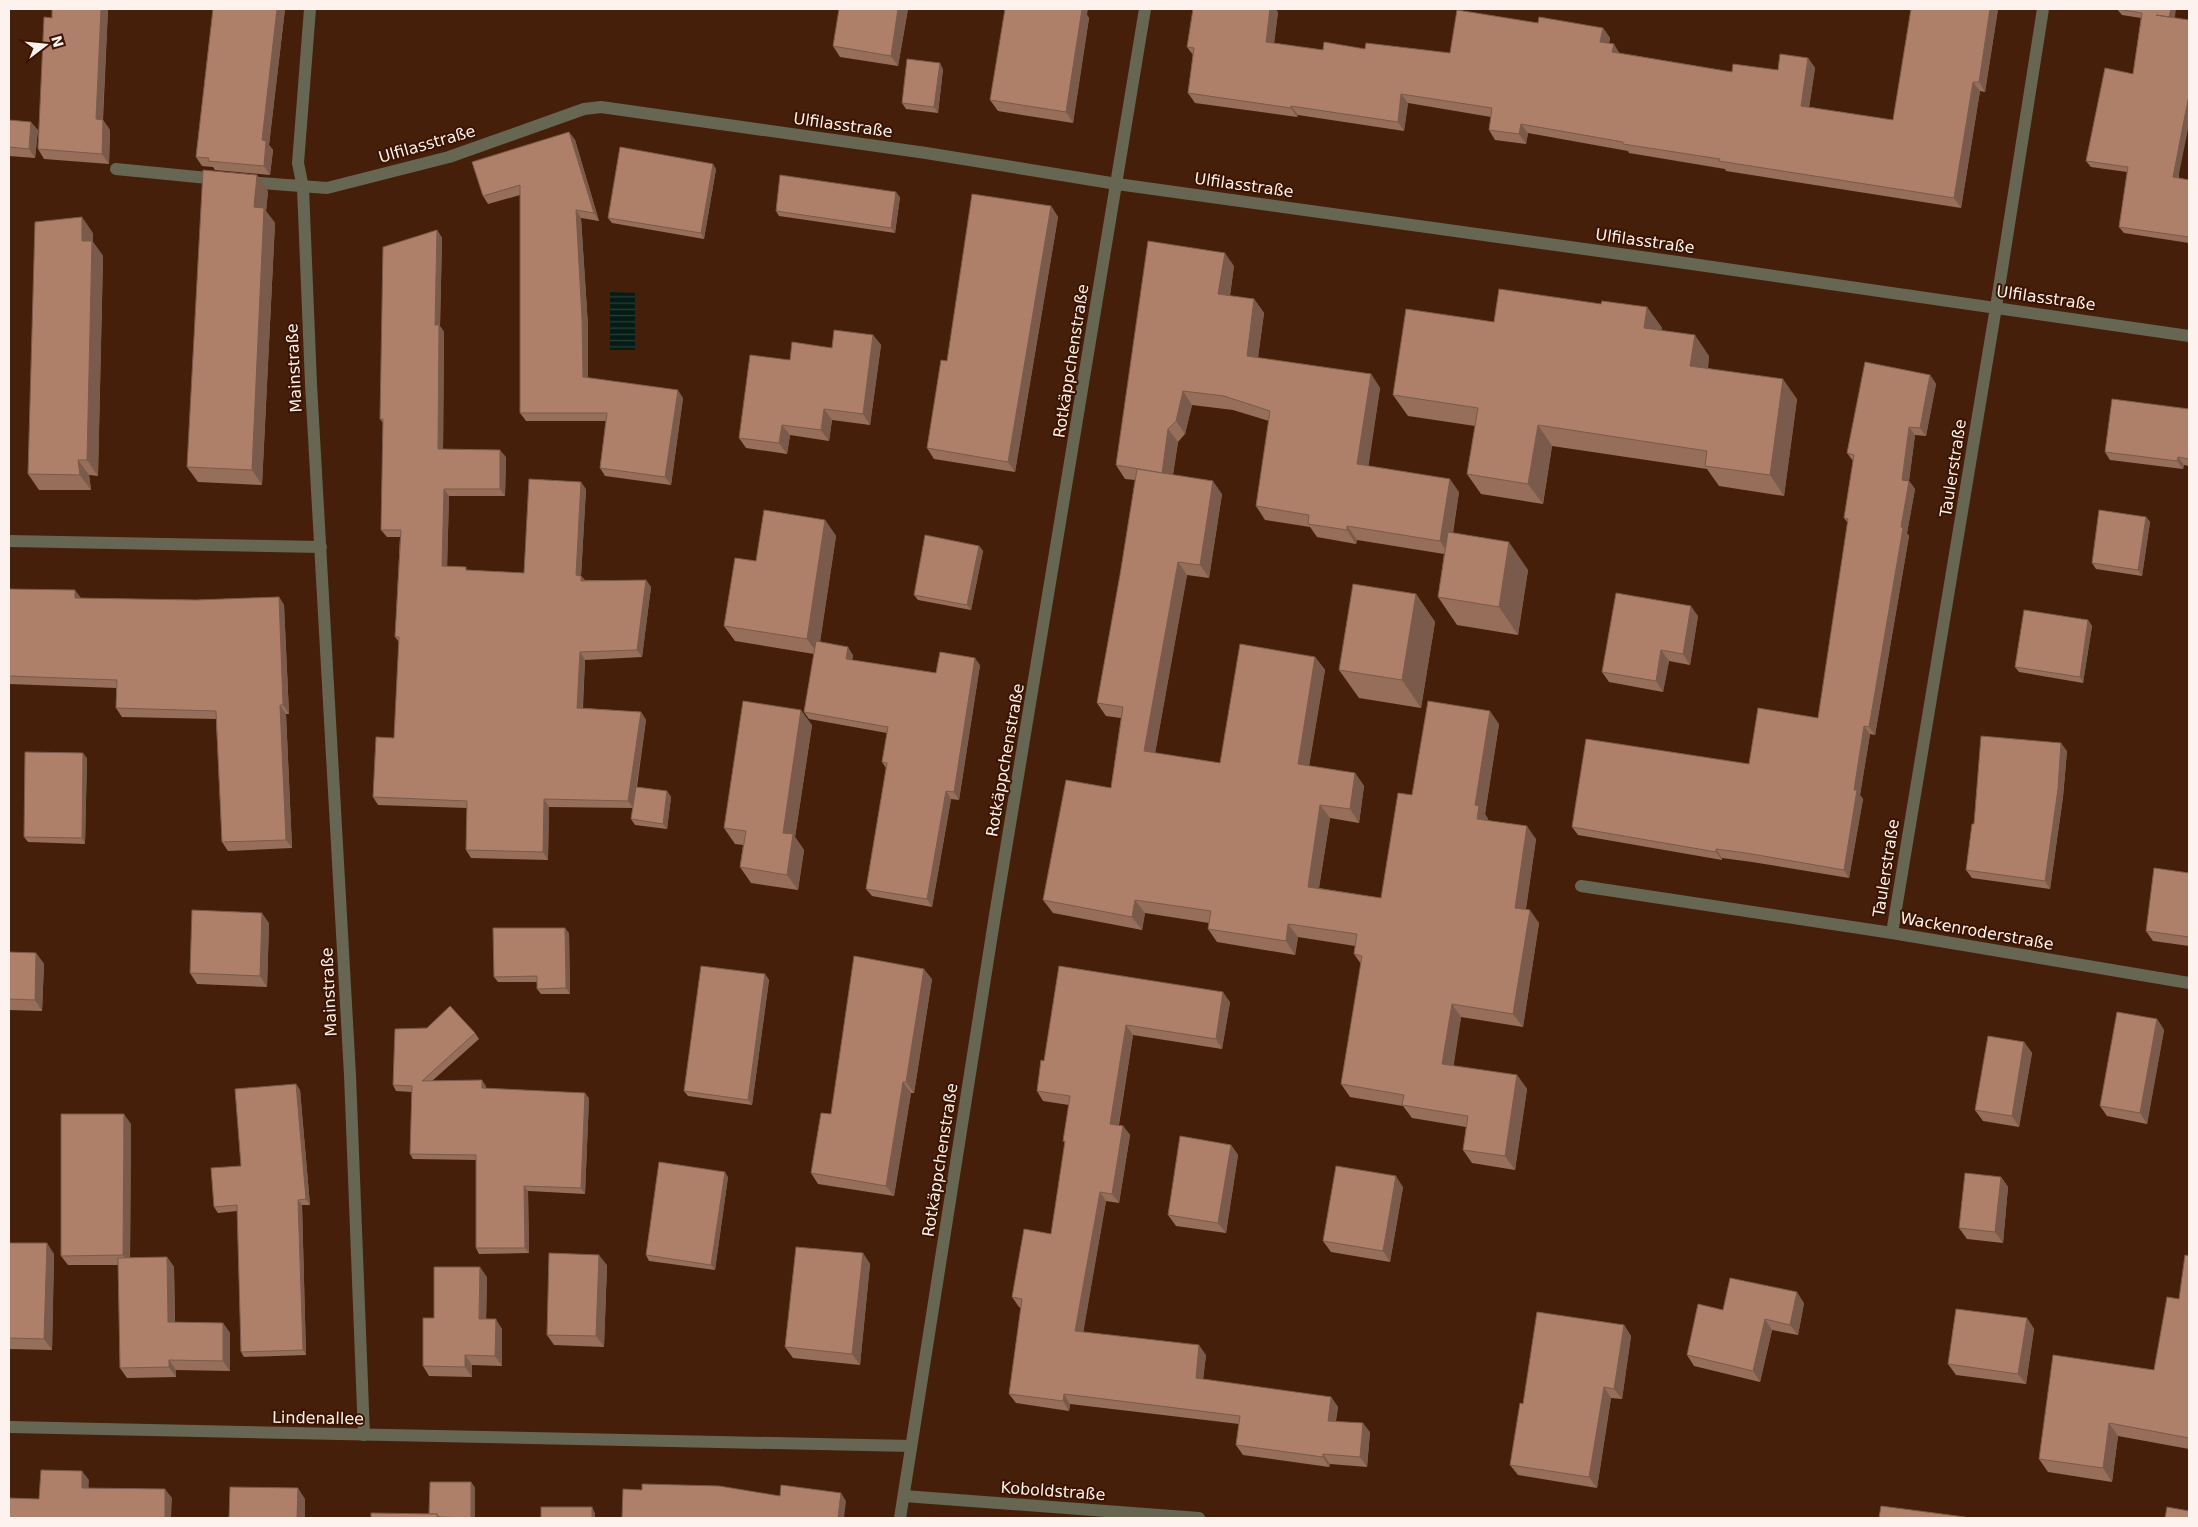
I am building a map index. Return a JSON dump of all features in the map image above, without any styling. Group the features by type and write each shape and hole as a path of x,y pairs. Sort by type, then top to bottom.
{"street":[{"name":"Mainstraße","path":"310,9 298,163 303,188 311,384 350,1075 364,1435"},
{"name":"Rotkäppchenstraße","path":"900,1518 995,915 1145,9"},
{"name":"Taulerstraße","path":"1892,933 1996,307 2043,9"},
{"name":"Ulfilasstraße","path":"303,188 327,188 449,157 584,108 601,108 926,153 1117,184 1996,307 2189,336"},
{"path":"116,169 303,188"},
{"path":"9,541 321,547"},
{"name":"Wackenroderstraße","path":"1581,886 1892,933 2102,970 2189,983"},
{"name":"Lindenallee","path":"9,1427 911,1446"},
{"name":"Koboldstraße","path":"904,1496 1199,1518"}],"shaded area":[{"path":"610,292 635,293 635,350 610,350"}],"building":[{"path":"52,9 101,9 96,119 103,120 102,154 38,149 44,17 52,18"},
{"path":"213,9 277,9 262,140 266,141 264,166 208,161 209,158 196,157"},
{"path":"839,9 898,9 891,56 833,46"},
{"path":"1005,9 1082,9 1066,112 990,100"},
{"path":"1193,9 1270,9 1266,42 1323,50 1324,42 1365,49 1366,43 1450,53 1457,10 1538,23 1539,17 1603,28 1600,42 1614,44 1612,52 1732,72 1733,64 1778,70 1780,54 1808,58 1801,106 1893,120 1911,9 1990,9 1979,82 1973,82 1954,198 1719,161 1720,159 1623,144 1623,142 1521,124 1519,134 1489,130 1492,108 1401,94 1398,122 1188,93 1194,48 1187,47"},
{"path":"2117,9 2171,9 2169,17 2189,20 2189,95 2173,177 2189,180 2189,237 2119,227 2128,167 2086,161 2105,68 2133,74 2142,13"},
{"path":"907,59 940,63 934,107 902,103"},
{"path":"9,120 31,122 29,149 9,147"},
{"path":"569,132 594,213 576,210 583,377 678,390 665,477 600,468 607,413 520,413 520,185 483,196 472,162"},
{"path":"620,147 713,164 701,233 608,218"},
{"path":"203,170 257,175 254,207 264,208 252,470 187,467"},
{"path":"780,175 896,192 891,228 776,211"},
{"path":"972,194 1051,206 1008,462 927,448 941,360 947,361"},
{"path":"82,217 82,241 92,241 87,460 78,460 80,475 28,474 35,222"},
{"path":"437,230 435,325 439,325 438,449 500,450 500,489 444,489 442,566 466,567 466,570 524,573 529,479 581,482 576,575 581,576 581,581 646,580 637,650 580,652 577,708 641,712 628,801 544,799 543,852 466,850 467,801 373,797 376,737 394,738 399,637 395,637 401,530 381,530 383,419 380,419 383,247"},
{"path":"1148,241 1225,253 1218,294 1254,299 1247,356 1371,374 1357,464 1450,479 1440,541 1347,526 1347,530 1308,524 1309,515 1256,506 1270,411 1224,396 1183,391 1176,421 1168,429 1162,473 1116,465"},
{"path":"1499,289 1601,304 1602,301 1647,307 1644,328 1695,335 1690,366 1783,379 1770,475 1705,466 1707,451 1538,425 1528,484 1467,474 1478,408 1393,395 1406,309 1494,322"},
{"path":"834,330 873,335 863,414 824,409 821,430 782,425 779,443 739,438 750,355 790,360 792,342 832,348"},
{"path":"1865,362 1930,375 1920,428 1909,427 1902,480 1909,481 1901,527 1903,528 1869,727 1864,726 1854,790 1857,790 1844,870 1746,853 1716,849 1716,852 1572,827 1586,739 1749,764 1758,708 1818,718 1848,519 1844,518 1854,455 1847,453"},
{"path":"2112,399 2189,409 2189,459 2178,457 2177,461 2105,452"},
{"path":"1137,469 1213,481 1200,565 1178,562 1144,751 1220,763 1240,644 1315,657 1298,764 1355,773 1350,809 1320,805 1308,887 1381,898 1398,793 1412,795 1428,701 1490,711 1475,805 1479,806 1477,819 1527,826 1515,908 1530,910 1513,1014 1452,1004 1442,1064 1517,1075 1505,1156 1463,1150 1468,1116 1402,1105 1404,1095 1341,1084 1362,956 1354,954 1357,934 1288,924 1286,941 1208,929 1211,911 1135,900 1132,917 1043,900 1066,780 1111,788 1123,707 1097,703"},
{"path":"764,510 825,520 807,639 724,626 735,558 756,561"},
{"path":"2099,510 2146,517 2138,570 2092,563"},
{"path":"1448,532 1509,542 1499,607 1438,597"},
{"path":"925,535 979,546 967,605 914,595"},
{"path":"1353,584 1416,594 1402,680 1339,670"},
{"path":"9,589 75,590 75,598 196,600 279,597 283,705 280,705 286,840 222,842 216,711 116,708 117,680 9,676"},
{"path":"1616,593 1691,606 1683,654 1661,650 1656,681 1602,672"},
{"path":"2024,610 2088,620 2080,677 2015,667"},
{"path":"816,641 848,647 846,659 936,673 940,652 975,658 954,792 946,791 927,899 866,889 887,763 882,762 888,727 804,712"},
{"path":"743,701 801,710 783,833 793,834 787,875 740,867 746,831 724,828"},
{"path":"1981,736 2061,743 2058,789 2045,881 1966,870 1972,824 1974,824"},
{"path":"25,752 83,753 82,838 24,837"},
{"path":"636,787 667,791 663,824 631,819"},
{"path":"2154,868 2189,873 2189,937 2146,931"},
{"path":"192,910 262,913 260,976 190,973"},
{"path":"493,928 565,928 566,988 537,989 537,976 494,977"},
{"path":"9,952 36,953 35,1000 9,999"},
{"path":"854,956 924,969 906,1082 903,1082 886,1186 811,1173 821,1113 831,1114"},
{"path":"701,966 765,974 748,1100 684,1091"},
{"path":"1059,966 1223,992 1216,1039 1126,1025 1110,1124 1123,1126 1112,1194 1100,1192 1075,1331 1199,1345 1196,1378 1331,1397 1328,1421 1363,1423 1360,1457 1323,1454 1323,1457 1236,1445 1240,1416 1064,1394 1063,1401 1009,1394 1022,1299 1012,1297 1024,1229 1051,1234 1065,1141 1063,1141 1070,1096 1037,1091 1041,1060 1044,1061"},
{"path":"450,1006 475,1033 422,1081 482,1080 482,1088 585,1093 581,1188 524,1186 525,1248 476,1248 476,1155 410,1154 412,1086 393,1085 395,1029 427,1028"},
{"path":"2117,1012 2157,1019 2140,1113 2100,1106"},
{"path":"1988,1036 2024,1042 2012,1116 1975,1110"},
{"path":"296,1084 306,1199 298,1200 303,1350 241,1352 237,1205 214,1207 211,1168 241,1166 235,1089"},
{"path":"61,1114 124,1114 123,1255 61,1256"},
{"path":"1180,1136 1231,1145 1218,1223 1168,1215"},
{"path":"659,1162 725,1172 711,1265 646,1255"},
{"path":"1336,1166 1396,1176 1383,1251 1323,1241"},
{"path":"1965,1173 2001,1177 1995,1232 1959,1228"},
{"path":"9,1243 47,1243 44,1339 9,1338"},
{"path":"796,1247 863,1253 852,1354 785,1347"},
{"path":"549,1253 599,1255 596,1336 547,1335"},
{"path":"2185,1255 2189,1256 2189,1438 2109,1423 2103,1468 2039,1459 2053,1355 2154,1370 2167,1297 2179,1299"},
{"path":"167,1257 168,1322 223,1323 223,1361 169,1360 169,1367 120,1368 118,1258"},
{"path":"434,1267 480,1267 479,1319 496,1319 495,1356 465,1355 465,1367 423,1366 423,1318 434,1318"},
{"path":"1730,1278 1797,1292 1790,1325 1765,1319 1753,1371 1687,1355 1698,1304 1723,1310"},
{"path":"1956,1309 2027,1318 2018,1374 1948,1364"},
{"path":"1537,1312 1624,1325 1614,1389 1604,1387 1589,1477 1510,1465 1520,1403 1523,1404"},
{"path":"41,1470 82,1471 82,1488 165,1489 165,1518 9,1518 9,1498 39,1499"},
{"path":"430,1482 471,1482 471,1518 439,1517 437,1514 429,1514"},
{"path":"642,1484 719,1486 780,1496 781,1485 841,1493 838,1518 622,1518 623,1489 642,1490"},
{"path":"230,1487 298,1488 297,1518 229,1518"},
{"path":"1881,1506 1965,1517 1879,1518"},
{"path":"541,1507 592,1507 592,1518 541,1518"},
{"path":"2167,1507 2189,1511 2189,1518 2165,1518"},
{"path":"371,1513 437,1514 437,1518 371,1518"}]}
